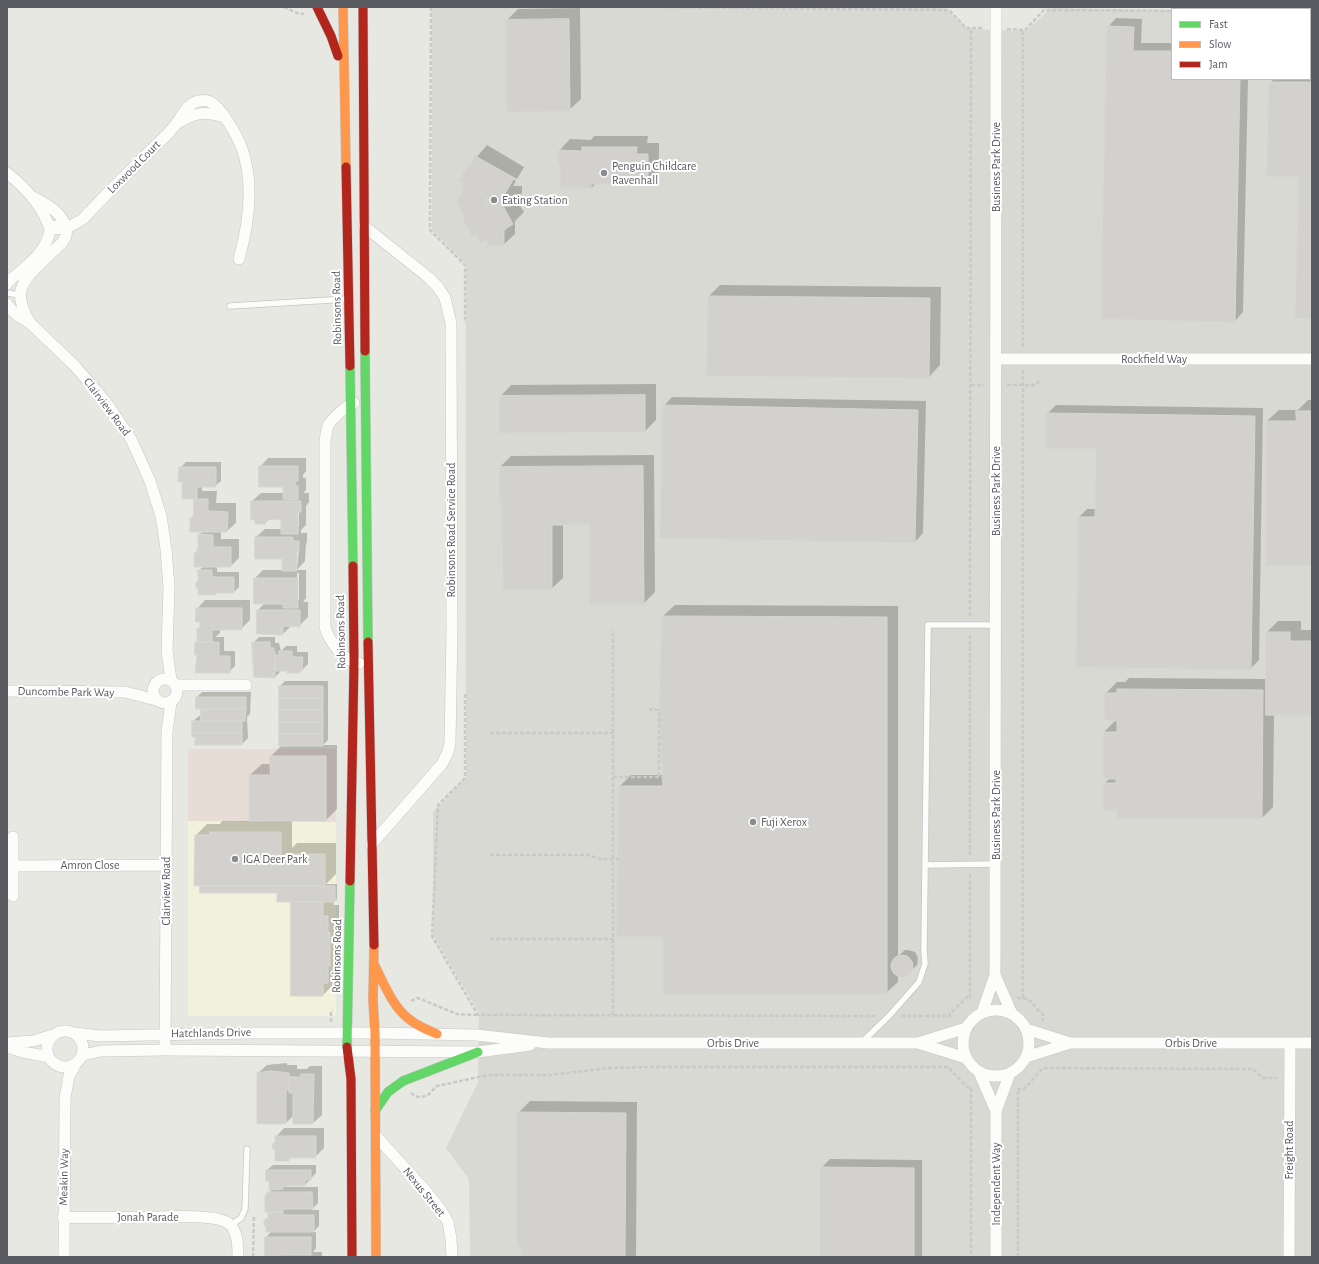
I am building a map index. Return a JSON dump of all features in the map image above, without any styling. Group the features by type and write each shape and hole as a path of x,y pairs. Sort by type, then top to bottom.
{"main road":[{"path":"317,7 331,36 344,75"},
{"name":"Robinsons Road","path":"342,7 349,299 354,663 347,1050 351,1079 352,1257"},
{"path":"363,7 365,401 368,664 374,964 373,1000 375,1033 376,1257"},
{"path":"374,964 397,1006 404,1015 413,1022 436,1034"},
{"path":"375,1111 388,1092 403,1081 478,1052"}],"street":[{"name":"Business Park Drive","path":"982,1013 995,975 996,7"},
{"name":"Loxwood Court","path":"66,224 83,219 176,124 187,117 196,114 213,114 224,117 234,130 241,145 249,178 248,220 239,259"},
{"path":"7,173 33,197 59,213 66,224 66,236 62,243 26,278 21,287 20,295"},
{"path":"7,284 44,247 49,237 50,229 46,219 33,197"},
{"path":"50,229 66,224"},
{"name":"Robinsons Road Service Road","path":"364,226 428,277 438,287 445,298 451,323 452,630 450,743 448,752 442,764 371,845"},
{"name":"Clairview Road","path":"20,295 24,313 30,323"},
{"name":"Clairview Road","path":"7,304 8,307 30,323 75,366 106,402 131,439 150,481 161,516 166,549 169,587 166,691 165,1050"},
{"name":"Rockfield Way","path":"996,359 1312,359"},
{"path":"365,401 350,404 329,424 325,442 325,627 332,641 347,659 354,663 368,664"},
{"name":"Duncombe Park Way","path":"7,691 166,691 210,685 246,685"},
{"path":"13,837 13,896"},
{"name":"Amron Close","path":"14,866 166,864"},
{"name":"Business Park Drive","path":"995,975 1012,1014"},
{"path":"992,1010 1002,1010 1012,1014 1020,1020 1026,1029 1029,1038 1029,1047 1026,1057 1022,1064 1010,1073 999,1076 979,1072 966,1058 963,1048 963,1038 966,1028 972,1019 982,1013 992,1010"},
{"name":"Orbis Drive","path":"375,1033 476,1035 548,1042 918,1043 966,1028"},
{"name":"Orbis Drive","path":"1026,1029 1070,1043 1312,1043"},
{"path":"7,1043 32,1041 63,1031 74,1033 81,1040 83,1044 83,1055 75,1064 64,1067 51,1060 7,1047"},
{"name":"Hatchlands Drive","path":"74,1033 100,1036 249,1033 375,1033"},
{"path":"51,1060 47,1045 53,1035"},
{"name":"Orbis Drive","path":"375,1051 478,1052 548,1042"},
{"name":"Orbis Drive","path":"918,1043 966,1058"},
{"name":"Orbis Drive","path":"1026,1057 1070,1043"},
{"name":"Freight Road","path":"1289,1257 1290,1043"},
{"name":"Hatchlands Drive","path":"83,1055 101,1051 165,1050 375,1051"},
{"name":"Meakin Way","path":"51,1060 60,1076 65,1098"},
{"name":"Meakin Way","path":"64,1257 63,1217 65,1098 69,1076 75,1064"},
{"name":"Independent Way","path":"979,1072 996,1111"},
{"name":"Independent Way","path":"996,1257 996,1111 1010,1073"},
{"name":"Nexus Street","path":"376,1136 441,1210 448,1222 452,1257"},
{"name":"Jonah Parade","path":"63,1217 206,1218 222,1220 231,1225"},
{"path":"231,1225 235,1230 238,1257"}],"lane":[{"path":"7,293 20,295"},
{"path":"230,306 364,299"},
{"path":"861,1043 889,1016 919,982 925,964 928,625 996,625"},
{"path":"925,865 996,864"},
{"path":"231,1225 241,1218 246,1209 247,1150"}],"path":[{"path":"431,7 430,230 465,265 465,329"},
{"path":"656,7 949,10 966,28 1025,30 1044,10 1171,11"},
{"path":"465,690 465,778 438,805 432,936 478,1015 950,1016 950,1014 967,998 970,998 971,28"},
{"path":"1023,29 1023,998"},
{"path":"613,630 613,1015"},
{"path":"650,709 659,710 659,777"},
{"path":"490,733 613,733"},
{"path":"613,777 663,777"},
{"path":"490,855 588,855 601,859 618,859"},
{"path":"490,939 613,939"},
{"path":"403,1081 411,1093 422,1097 430,1094 437,1086 488,1075 550,1075 598,1068 948,1067 967,1087 986,1087"},
{"path":"1004,1088 1024,1089 1043,1068 1249,1069 1254,1070 1262,1078 1290,1077"},
{"path":"971,1088 972,1257"},
{"path":"1018,1089 1018,1257"}],"shaded area":[{"path":"432,7 944,7 967,29 1026,31 1051,8 1171,10 1171,80 1311,80 1312,12 1312,1257 470,1257 469,1179 446,1148 478,1082 479,1013 433,935 433,812 466,778 466,264 432,230"},
{"path":"188,749 336,749 336,822 188,821"},
{"path":"188,821 336,822 336,1016 188,1016"}],"building":[{"path":"569,19 570,111 507,112 506,20"},
{"path":"1107,26 1134,27 1133,51 1171,51 1171,80 1240,80 1235,322 1101,319"},
{"path":"1269,82 1312,82 1312,319 1295,318 1299,177 1267,177"},
{"name":"Penguin Childcare Ravenhall","path":"582,147 637,147 636,154 648,154 648,184 591,184 591,189 560,189 560,163 558,163 558,150 582,151"},
{"path":"475,156 514,178 503,197 511,197 511,206 503,206 513,224 504,230 504,246 487,246 487,240 481,243 475,234 472,236 463,220 487,207 486,196 459,181"},
{"path":"463,183 486,196 487,207 463,220 463,213 457,202 463,189"},
{"path":"708,296 930,298 929,378 707,376"},
{"path":"645,395 645,432 499,433 499,396"},
{"path":"663,405 918,410 915,543 660,538"},
{"path":"1296,411 1312,411 1312,566 1266,566 1266,421 1296,421"},
{"path":"1046,413 1255,416 1251,670 1076,667 1078,517 1095,517 1096,449 1046,449"},
{"path":"259,466 298,466 298,481 295,481 295,486 298,486 298,500 283,499 283,487 259,487"},
{"path":"643,466 644,605 589,605 589,525 552,525 552,590 503,590 502,503 499,503 499,467"},
{"path":"179,467 216,467 216,487 197,487 197,499 182,499 182,481 178,482"},
{"path":"194,499 208,499 208,511 228,512 227,532 190,532 190,518 193,518"},
{"path":"251,501 301,501 301,512 298,512 298,534 281,534 281,520 266,519 266,524 255,524 255,520 251,520"},
{"path":"198,534 213,535 213,547 231,547 231,567 194,567 194,553 197,553"},
{"path":"255,537 293,537 293,541 299,541 299,551 297,551 297,571 282,571 282,559 255,559"},
{"path":"198,570 212,570 212,577 234,577 234,593 198,595 196,582 198,582"},
{"path":"254,578 298,578 298,608 283,608 283,604 254,604"},
{"path":"196,608 242,608 242,630 212,630 212,642 197,642 197,628 200,628 200,622 196,622"},
{"path":"257,610 300,610 300,627 283,626 283,635 257,634"},
{"name":"Fuji Xerox","path":"662,616 887,617 887,994 663,994 663,937 616,937 619,786 663,786 659,710"},
{"path":"1266,632 1290,632 1290,641 1312,641 1312,716 1266,715"},
{"path":"195,642 219,642 219,656 230,656 230,673 195,673 197,655 195,655"},
{"path":"252,642 270,642 270,648 274,648 275,678 254,677"},
{"path":"279,651 292,651 292,657 303,657 302,671 300,671 300,673 287,673 287,671 275,671 275,655 279,655"},
{"path":"279,686 323,686 323,698 279,698"},
{"path":"1117,689 1263,690 1262,819 1117,819 1117,811 1103,811 1103,783 1116,783 1116,779 1103,779 1103,732 1117,732 1117,721 1104,720 1104,693 1117,693"},
{"path":"196,697 246,697 246,709 196,709"},
{"path":"279,698 323,698 323,710 279,710"},
{"path":"201,709 246,709 245,721 201,721"},
{"path":"279,710 323,710 323,722 279,722"},
{"path":"192,721 242,721 242,733 192,733"},
{"path":"279,722 323,722 323,734 279,734"},
{"path":"192,733 242,733 242,745 195,745 195,737 192,737"},
{"path":"279,734 323,734 323,746 279,746"},
{"path":"270,756 326,756 326,821 249,821 249,775 270,775"},
{"path":"210,832 281,832 281,858 285,858 285,854 325,854 325,886 194,886 195,835 210,835"},
{"path":"200,886 335,886 335,902 277,902 277,893 200,893"},
{"path":"291,902 323,902 323,916 328,916 328,932 330,932 330,966 328,966 328,983 323,983 323,996 291,996"},
{"path":"902,955 910,958 913,966 910,974 902,977 894,974 891,966 894,958"},
{"path":"271,1071 289,1073 289,1090 286,1090 286,1124 257,1124 257,1073"},
{"path":"301,1074 314,1074 313,1124 293,1124 293,1093 289,1093 289,1077 301,1077"},
{"path":"517,1112 626,1113 625,1257 521,1257 521,1247 517,1247"},
{"path":"275,1136 316,1136 316,1158 289,1158 289,1161 275,1161 275,1149 272,1149 273,1143 275,1143"},
{"path":"820,1167 914,1168 914,1257 820,1257"},
{"path":"266,1170 311,1170 311,1180 305,1180 305,1186 283,1186 283,1189 269,1190 269,1181 266,1181"},
{"path":"267,1192 312,1192 313,1209 283,1209 283,1212 265,1212 265,1195 267,1195"},
{"path":"268,1212 283,1212 283,1215 314,1215 314,1232 266,1232 264,1220 268,1220"},
{"path":"265,1237 311,1237 311,1255 281,1255 281,1257 265,1257"}],"traffic: fast":[{"path":"365,351 368,642"},
{"path":"350,366 353,566"},
{"path":"347,1047 350,881"},
{"path":"375,1111 388,1092 403,1081 478,1052"}],"traffic: slow":[{"path":"343,7 346,167"},
{"path":"374,945 373,1000 375,1033 376,1257"},
{"path":"375,966 389,995 403,1014 419,1026 437,1034"}],"traffic: jam":[{"path":"317,7 331,36 338,56"},
{"path":"363,7 365,351"},
{"path":"346,167 350,366"},
{"path":"350,881 354,663 353,566"},
{"path":"368,642 374,945"},
{"path":"347,1047 351,1079 352,1257"}],"place":[{"name":"Penguin Childcare Ravenhall","path":"604,173"},
{"name":"Eating Station","path":"494,200"},
{"name":"Fuji Xerox","path":"753,822"},
{"name":"IGA Deer Park","path":"235,859"}]}
